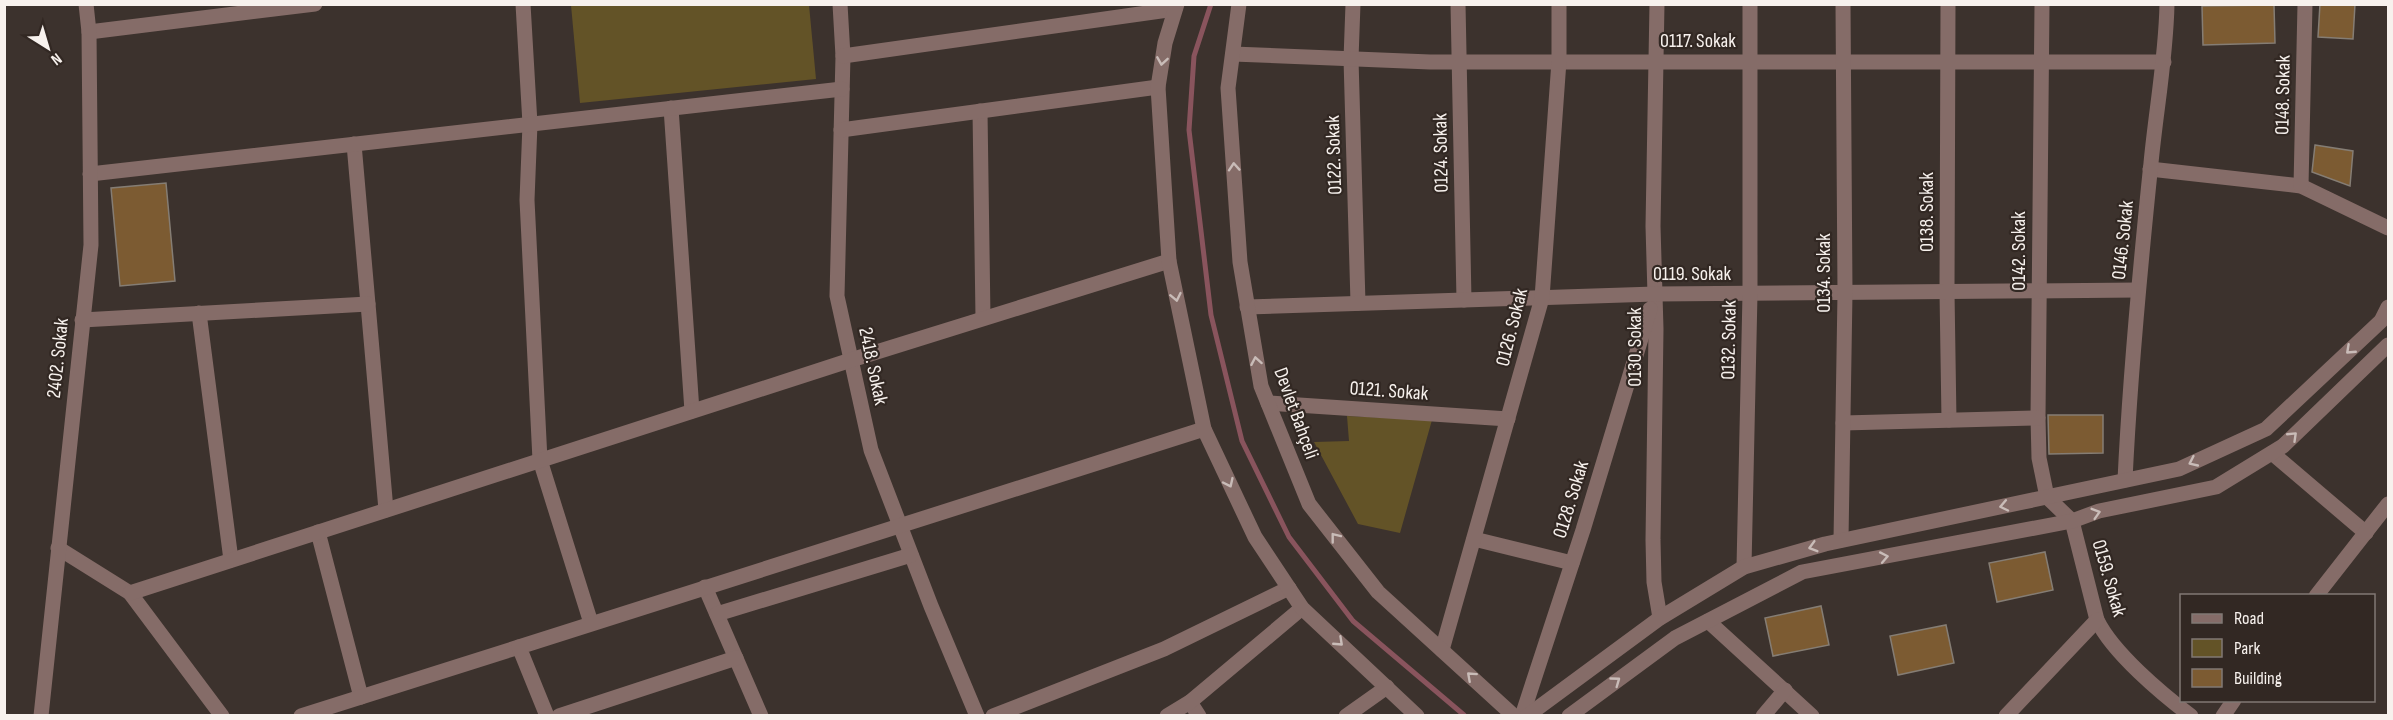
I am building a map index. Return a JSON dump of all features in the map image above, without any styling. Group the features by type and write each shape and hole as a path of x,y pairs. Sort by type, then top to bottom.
{"street":[{"name":"2402. Sokak","path":"41,716 91,245 89,32 86,4"},
{"path":"89,32 225,10 315,4"},
{"path":"524,4 530,124 527,200 540,460 591,623"},
{"name":"2418. Sokak","path":"840,4 843,56 837,296 871,450 977,716"},
{"name":"Devlet Bahçeli","path":"1239,4 1228,88 1240,261 1261,386 1309,504 1378,592 1514,716"},
{"name":"0122. Sokak","path":"1353,4 1351,59 1358,303"},
{"name":"0124. Sokak","path":"1458,4 1464,300"},
{"name":"0126. Sokak","path":"1442,650 1542,298 1559,62 1559,4"},
{"name":"0130. Sokak","path":"1657,4 1653,226 1655,294 1654,582 1660,618"},
{"name":"0132. Sokak","path":"1744,567 1750,294 1750,4"},
{"name":"0134. Sokak","path":"1841,540 1845,293 1843,4"},
{"name":"0138. Sokak","path":"1948,4 1949,420"},
{"name":"0142. Sokak","path":"2042,4 2038,418 2039,458 2047,497"},
{"name":"0146. Sokak","path":"2125,480 2131,358 2150,169 2164,62 2167,4"},
{"name":"0148. Sokak","path":"2301,186 2305,4"},
{"path":"843,56 1176,7 1165,43 1158,87 1169,261 1204,429 1254,537 1302,608 1417,716"},
{"name":"0117. Sokak","path":"1233,54 1459,62 2164,62"},
{"path":"841,130 1158,87"},
{"path":"90,174 842,89"},
{"path":"671,108 692,411"},
{"path":"980,111 983,318"},
{"path":"354,144 386,510"},
{"path":"2150,169 2301,186 2388,228"},
{"path":"130,593 851,360 1169,261"},
{"name":"0119. Sokak","path":"1247,307 1655,294 2138,290"},
{"name":"0128. Sokak","path":"1522,716 1655,294"},
{"path":"82,320 368,304"},
{"path":"1527,716 1660,618 1744,567 1841,540 2179,469 2266,429 2381,321 2388,307"},
{"path":"200,314 231,560"},
{"path":"1569,716 1675,638 1802,572 2072,521 2099,511 2216,487 2283,446 2388,345"},
{"name":"0121. Sokak","path":"1268,403 1508,419"},
{"path":"1843,423 2038,418"},
{"path":"301,716 1204,429"},
{"path":"2272,453 2366,533"},
{"name":"0159. Sokak","path":"2047,497 2072,521 2097,620 2114,646 2177,705 2192,716"},
{"path":"2318,594 2388,504"},
{"path":"318,532 361,697"},
{"path":"1474,539 1572,563"},
{"path":"58,548 130,593 222,716"},
{"path":"717,614 911,555"},
{"path":"705,587 761,716"},
{"path":"993,716 1164,649 1289,588"},
{"path":"1167,716 1190,702 1302,608"},
{"path":"2006,716 2097,620"},
{"path":"1708,621 1812,716"},
{"path":"519,646 547,716"},
{"path":"559,716 736,658"},
{"path":"1346,716 1387,687"},
{"path":"1763,716 1785,690"},
{"path":"1190,702 1199,716"},
{"path":"2223,716 2233,702"}],"green space":[{"path":"571,5 809,5 816,79 580,103"},
{"path":"1347,416 1432,420 1400,533 1358,524 1314,442 1349,441"}],"building":[{"path":"2320,4 2355,4 2353,39 2318,37"},
{"path":"2274,5 2275,43 2203,45 2202,6"},
{"path":"2315,145 2353,151 2350,186 2312,172"},
{"path":"166,183 175,281 120,286 111,188"},
{"path":"2048,415 2103,415 2103,453 2049,454"},
{"path":"2045,552 2053,590 1997,602 1989,563"},
{"path":"1821,606 1829,645 1773,656 1765,618"},
{"path":"1946,625 1954,663 1898,675 1890,636"}],"waterway":[{"path":"1211,4 1194,56 1189,130 1211,315 1242,441 1289,537 1353,621 1464,715"}]}
